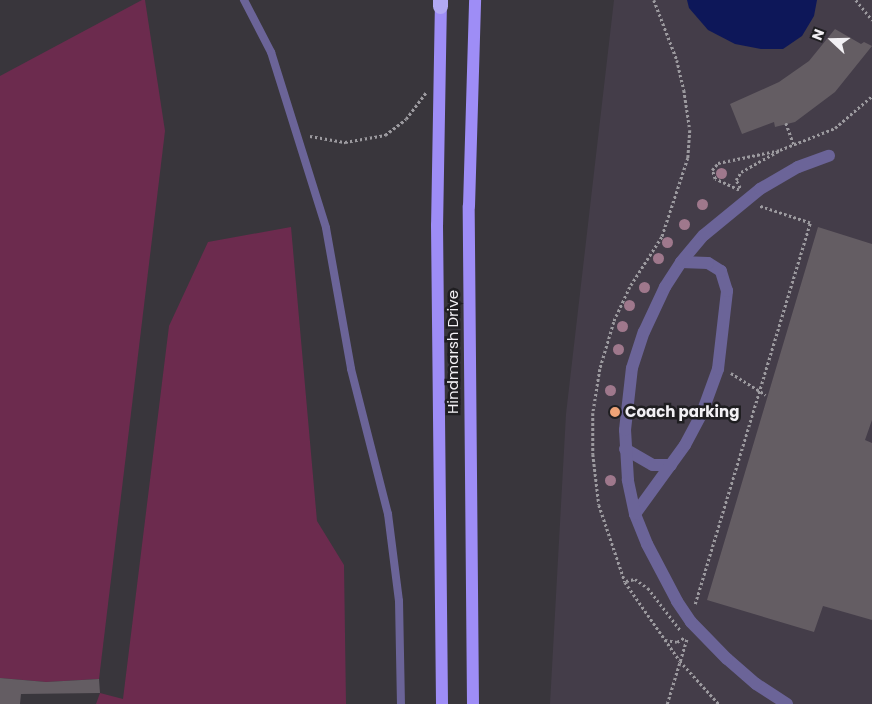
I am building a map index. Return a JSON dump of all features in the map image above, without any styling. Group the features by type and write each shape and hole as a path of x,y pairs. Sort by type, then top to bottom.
{"main road":[{"name":"Hindmarsh Drive","path":"473,704 469,206 475,0"},
{"name":"Hindmarsh Drive","path":"441,2 438,74 437,225 442,704"}],"street":[{"path":"787,704 773,701 727,659 691,622 660,571 635,514 625,449 632,368 653,309 682,262 704,235 760,189 798,167 830,156"},
{"path":"635,514 671,465 702,413 718,368 727,291 721,271 708,263 682,262"},
{"path":"625,449 653,465 671,465"}],"lane":[{"path":"244,0 271,52 298,133 326,228 351,369 388,514 399,601 401,704"}],"path":[{"path":"856,0 872,20"},
{"path":"298,133 345,142 385,136 406,119 438,74"},
{"path":"780,150 718,163 712,170 715,179 741,191 736,180 741,172 780,150 835,128 872,96"},
{"path":"786,123 794,144"},
{"path":"693,611 810,223 754,203"},
{"path":"718,368 730,372 758,392 766,395"},
{"path":"625,582 642,582 677,630 689,631"},
{"path":"665,640 682,640 689,631"},
{"path":"667,704 689,631"}],"shaded area":[{"path":"145,0 165,131 99,679 46,682 0,678 0,76"},
{"path":"614,0 872,0 872,704 550,704 566,414"},
{"path":"687,0 817,0 814,16 802,36 783,49 761,49 735,44 708,30 689,8"},
{"path":"291,227 317,521 344,565 346,704 96,704 100,693 123,699 169,326 208,242"}],"building":[{"path":"835,29 861,44 864,42 872,46 835,92 795,122 775,127 774,122 742,134 730,104 779,82 809,61"},
{"path":"818,227 872,244 872,420 865,440 872,443 872,620 823,606 814,632 707,600"},
{"path":"0,678 46,682 99,679 100,693 21,694 20,704 0,704"}],"place":[{"name":"Coach parking","path":"615,412"}]}
